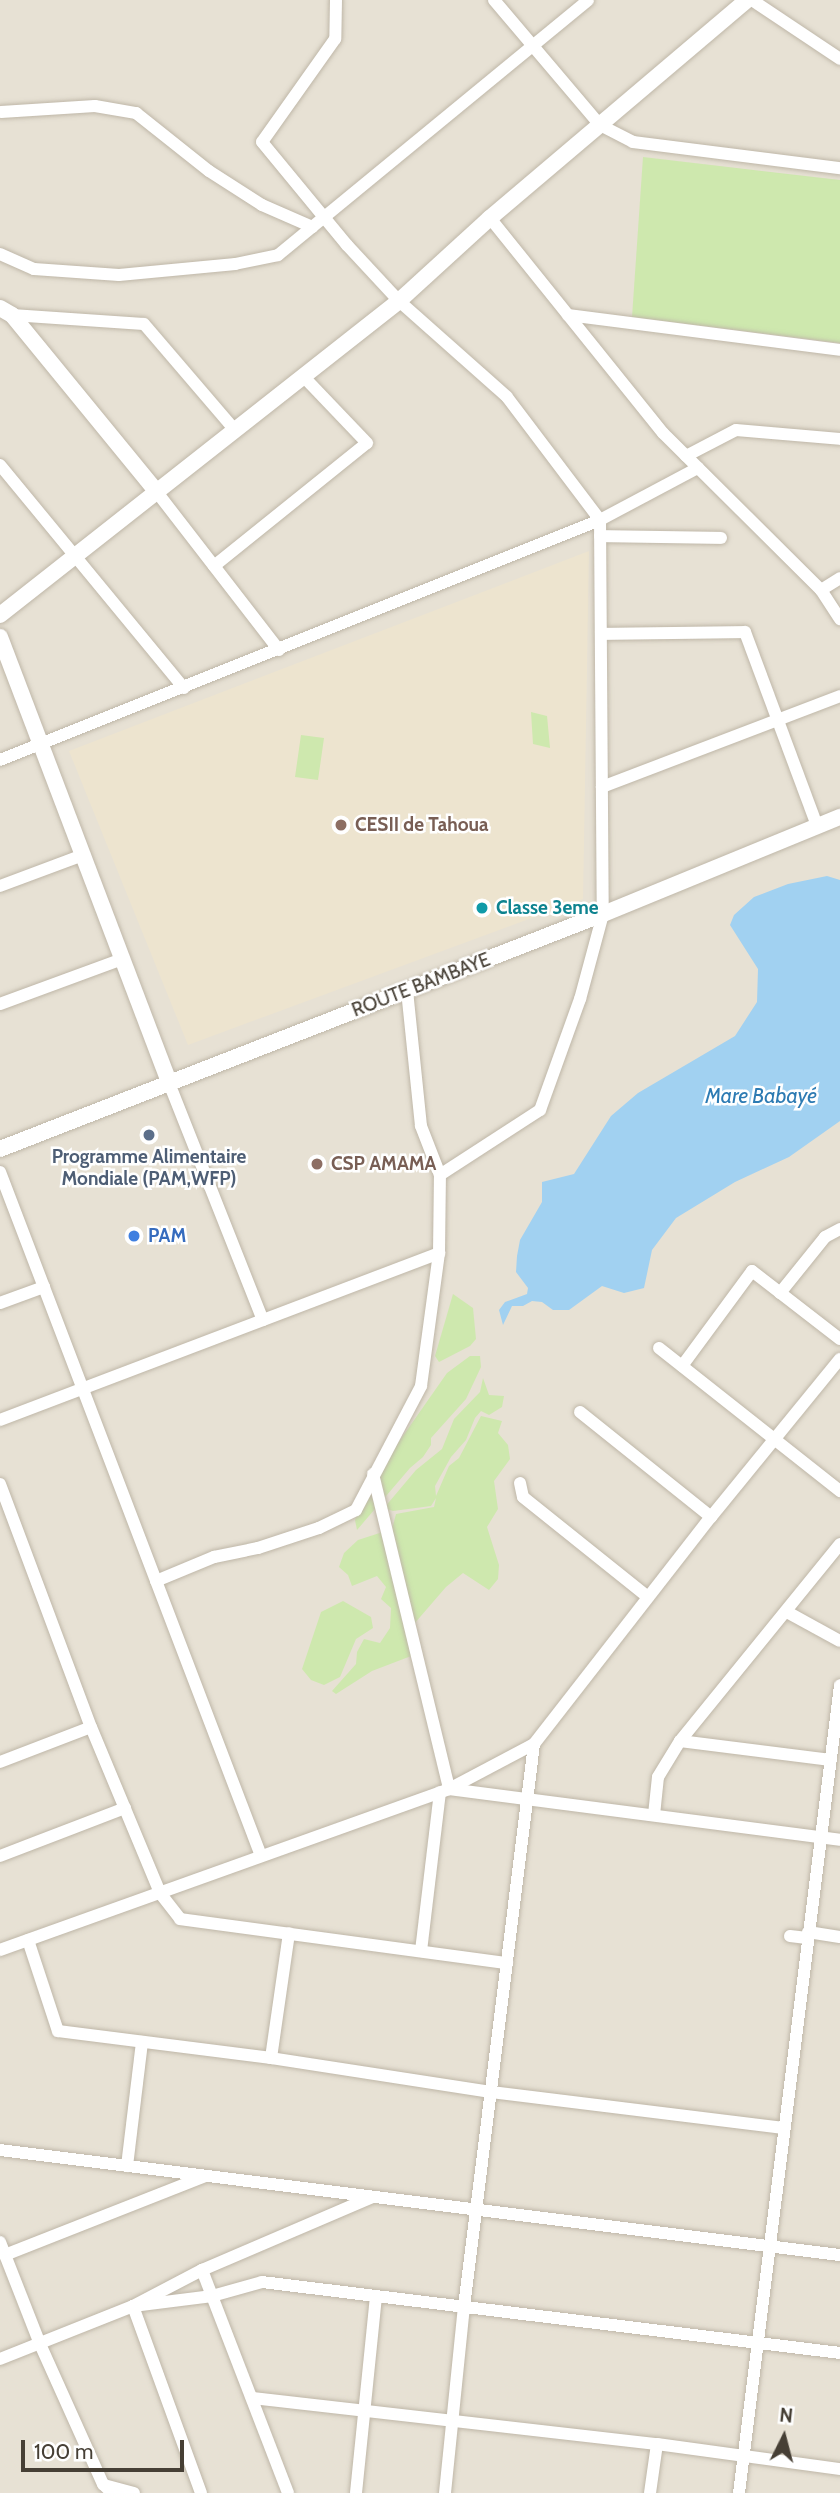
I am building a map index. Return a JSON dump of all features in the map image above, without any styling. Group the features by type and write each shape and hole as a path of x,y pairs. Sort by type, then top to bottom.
{"street":[{"path":"336,0 335,39 262,142 399,301 507,397 600,520 603,914 580,999 540,1110 440,1175"},
{"path":"494,0 600,125 633,142 840,168"},
{"path":"0,254 34,269 118,275 235,264 278,255 588,0"},
{"path":"0,615 399,301 490,218 750,0 840,60"},
{"path":"1,112 95,106 136,113 209,171 262,205 312,228"},
{"path":"490,218 663,433 821,590 840,619"},
{"path":"6,311 144,324 235,430"},
{"path":"6,311 156,491 279,649"},
{"path":"568,315 840,350"},
{"path":"214,566 367,443 304,377"},
{"path":"686,456 736,430 840,439"},
{"path":"0,465 184,688"},
{"path":"0,760 41,746 600,520 698,468"},
{"path":"600,536 721,538"},
{"path":"821,590 840,578"},
{"path":"601,634 745,632 817,826"},
{"path":"0,637 169,1083 263,1320"},
{"path":"602,787 840,696"},
{"name":"ROUTE BAMBAYE","path":"0,1149 603,914 840,817"},
{"path":"0,886 83,855"},
{"path":"0,1004 122,959"},
{"path":"156,1581 214,1558 258,1548 319,1528 356,1510 421,1386 439,1253 440,1175 421,1126 407,991"},
{"path":"0,1172 261,1856"},
{"path":"780,1293 825,1237 840,1229"},
{"path":"0,1420 439,1253"},
{"path":"682,1366 752,1271 840,1339"},
{"path":"0,1303 44,1287"},
{"path":"659,1348 840,1491"},
{"path":"0,1950 444,1790 534,1744 710,1517 840,1359"},
{"path":"580,1412 710,1517"},
{"path":"373,1474 444,1790 421,1951"},
{"path":"520,1483 523,1497 648,1597"},
{"path":"0,1484 91,1727 160,1893 180,1919 507,1963"},
{"path":"654,1815 657,1777 680,1741 840,1544"},
{"path":"787,1612 840,1641"},
{"path":"739,2493 840,1685"},
{"path":"0,1762 91,1727"},
{"path":"680,1741 831,1760"},
{"path":"445,2493 464,2307 534,1744"},
{"path":"444,1790 840,1840"},
{"path":"0,1856 125,1808"},
{"path":"271,2058 289,1933"},
{"path":"790,1936 840,1937"},
{"path":"28,1940 58,2031 271,2058 491,2092 784,2128"},
{"path":"128,2166 142,2042"},
{"path":"0,2150 840,2255"},
{"path":"5,2255 206,2176"},
{"path":"0,2359 132,2306 202,2270 374,2196"},
{"path":"0,2242 40,2344 108,2489 134,2493"},
{"path":"202,2270 288,2493"},
{"path":"132,2306 212,2296 262,2282 840,2353"},
{"path":"356,2493 376,2296"},
{"path":"132,2306 201,2493"},
{"path":"252,2398 657,2444 840,2469"},
{"path":"650,2493 657,2444"}],"shaded area":[{"path":"0,0 840,0 840,2493 0,2493"},
{"name":"CESII de Tahoua","path":"589,551 583,899 188,1045 69,751"}],"green space":[{"path":"643,157 840,180 840,343 632,317"},
{"path":"531,712 547,716 550,748 533,744"},
{"path":"301,735 324,738 318,780 295,777"},
{"path":"453,1294 473,1308 476,1339 470,1346 439,1362 435,1356"},
{"path":"470,1356 480,1356 481,1367 466,1399 431,1438 431,1445 423,1457 410,1468 357,1530 355,1520 370,1483 447,1373"},
{"path":"483,1378 489,1395 504,1396 502,1407 489,1415 481,1411 475,1418 466,1440 451,1457 435,1486 436,1496 449,1466 459,1458 481,1416 502,1421 498,1433 508,1445 510,1459 494,1481 498,1509 487,1527 499,1565 498,1579 489,1590 463,1573 446,1587 414,1624 419,1653 372,1671 336,1694 332,1691 356,1664 357,1652 364,1639 380,1643 390,1628 391,1608 381,1599 386,1587 377,1576 352,1586 348,1575 339,1567 344,1553 358,1540 392,1529 396,1514 434,1507 436,1498 431,1506 393,1511 384,1508 416,1470 442,1449 454,1419 480,1392"},
{"path":"343,1601 371,1617 373,1628 356,1639 340,1677 324,1685 311,1680 302,1669 321,1612"}],"water":[{"name":"Mare Babayé","path":"827,876 840,880 840,1121 789,1157 735,1182 676,1218 652,1250 644,1288 624,1293 602,1286 569,1310 553,1310 542,1302 532,1301 523,1306 512,1306 503,1325 499,1310 505,1302 527,1294 528,1288 516,1272 517,1256 520,1240 542,1202 542,1182 574,1174 611,1116 638,1093 735,1036 757,1002 758,969 730,925 734,915 754,897 788,884"}],"place":[{"name":"CESII de Tahoua","path":"341,825"},
{"name":"Classe 3eme","path":"482,908"},
{"name":"Programme Alimentaire Mondiale (PAM,WFP)","path":"149,1135"},
{"name":"CSP AMAMA","path":"317,1164"},
{"name":"PAM","path":"134,1236"}]}
